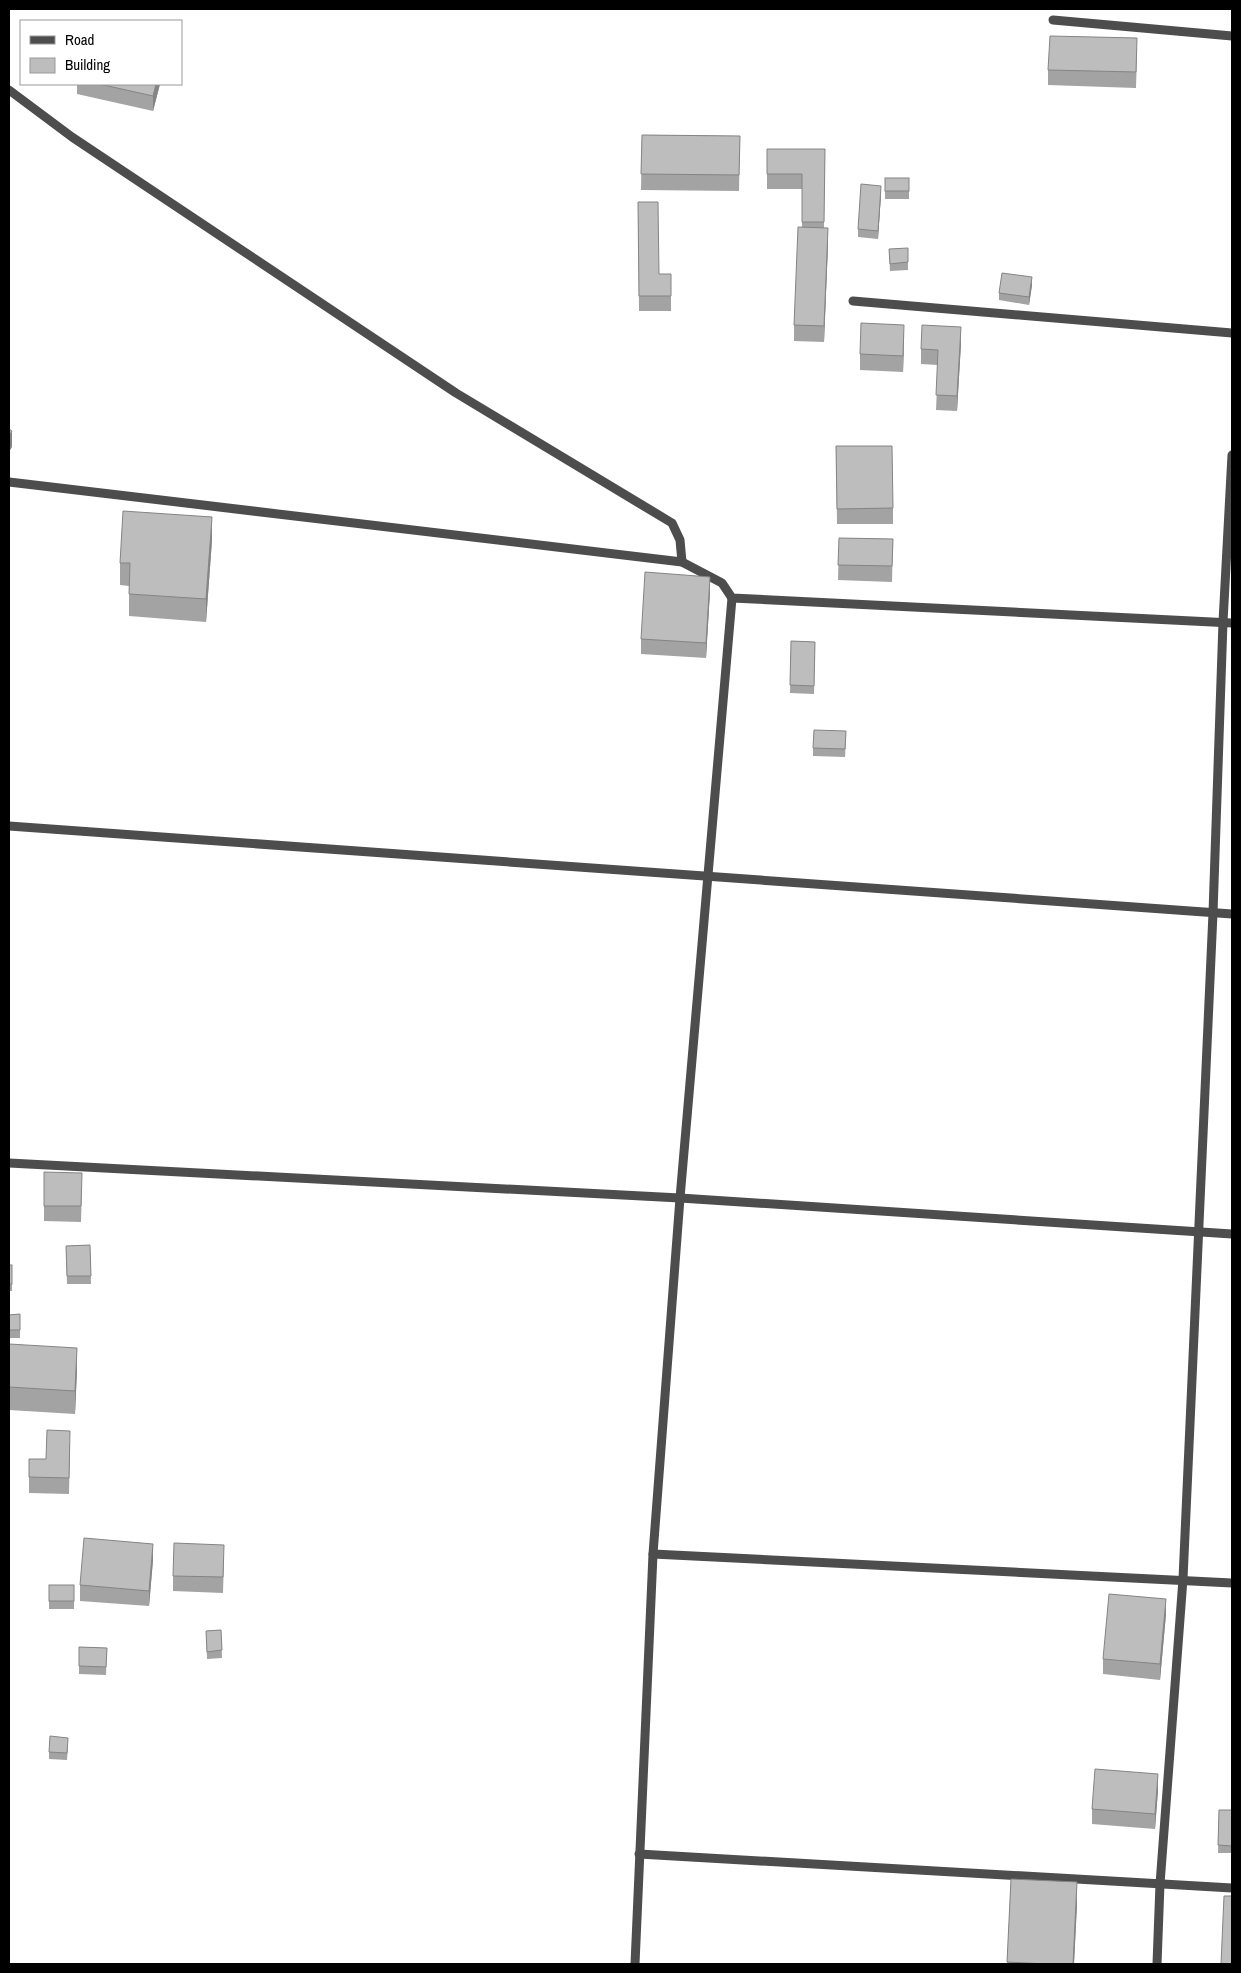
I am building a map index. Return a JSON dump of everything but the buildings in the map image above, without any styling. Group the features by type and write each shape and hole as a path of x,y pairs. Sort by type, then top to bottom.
{"street":[{"path":"1053,20 1232,36"},
{"path":"9,90 72,137 456,392 672,523 680,540 682,562"},
{"path":"853,301 1232,333"},
{"path":"1157,1964 1160,1884 1183,1580 1228,623 1232,455"},
{"path":"9,482 682,562 722,583 732,598 680,1198 654,1554 635,1964"},
{"path":"732,598 1228,623"},
{"path":"9,826 708,878 1232,914"},
{"path":"9,1163 680,1198 1232,1234"},
{"path":"654,1554 1232,1583"},
{"path":"639,1854 1232,1888"}]}
